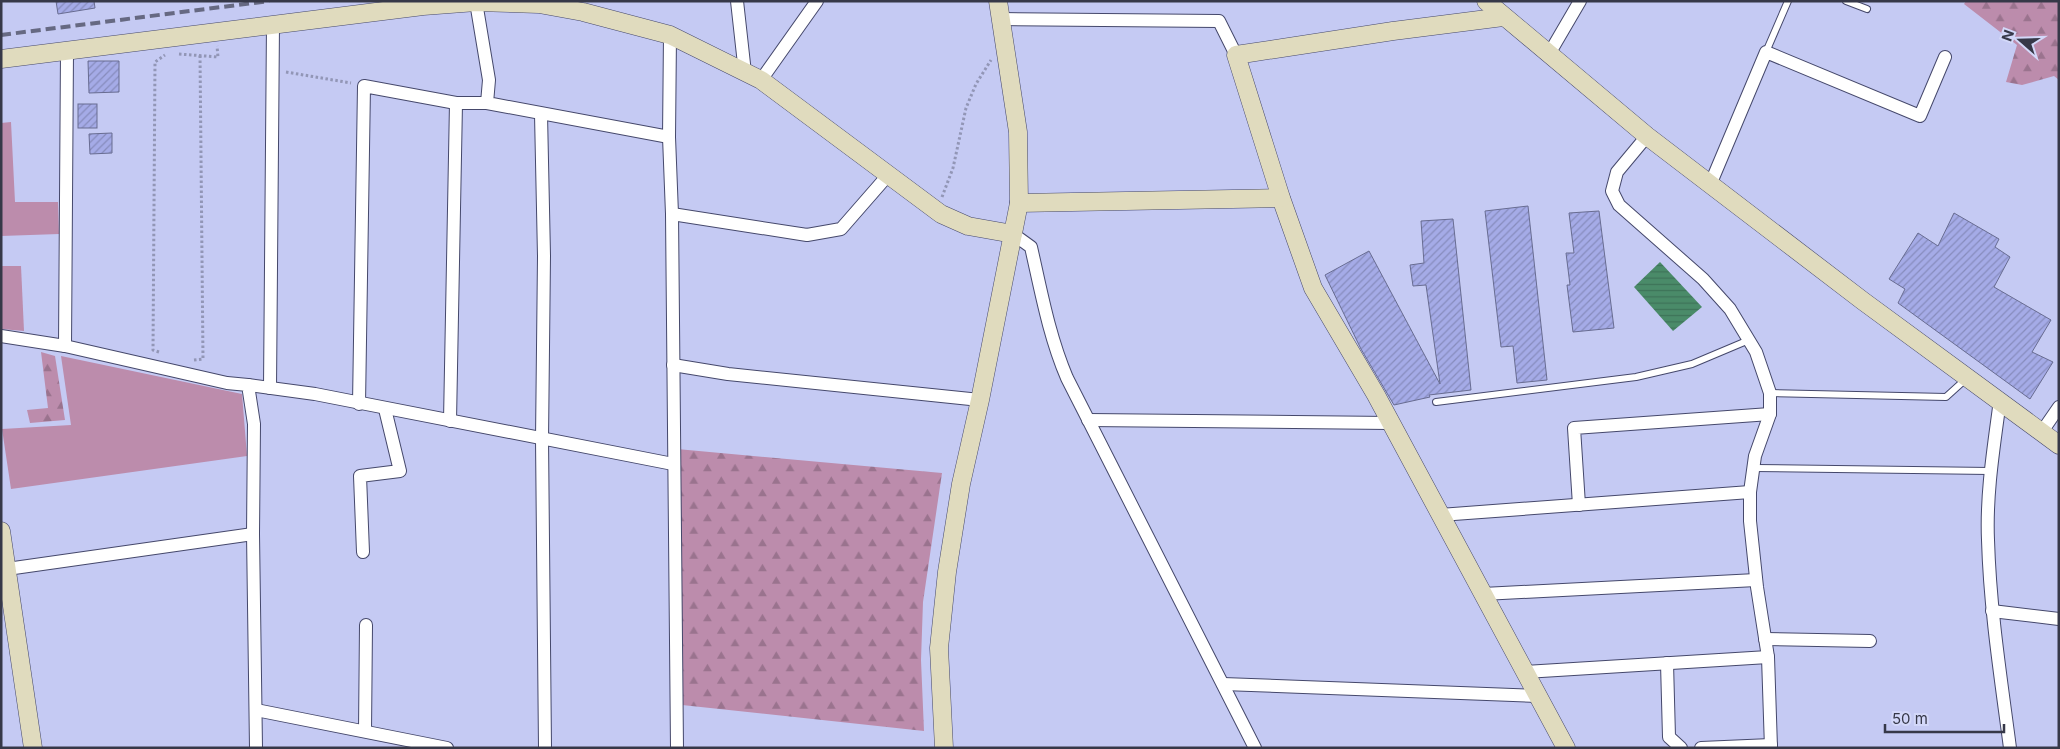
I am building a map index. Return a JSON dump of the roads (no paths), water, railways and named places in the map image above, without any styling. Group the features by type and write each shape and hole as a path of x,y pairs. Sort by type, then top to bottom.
{"street":[{"path":"737,1 745,72"},
{"path":"761,80 817,1"},
{"path":"1486,1 1646,136 1855,295 2059,445"},
{"path":"1549,54 1580,1"},
{"path":"476,2 488,80 487,103"},
{"path":"1,59 413,7 476,2 548,6 583,12 670,35 761,80 937,211 968,226 1013,234 1031,247 1057,355 1088,420 1255,748"},
{"path":"944,748 940,648 946,582 961,484 980,400 1019,203 1018,132 999,10 1219,21 1236,55 1313,288 1390,423 1566,748"},
{"path":"1236,55 1503,17"},
{"path":"270,388 273,24"},
{"path":"670,35 669,137 672,214 677,748"},
{"path":"65,346 67,51"},
{"path":"1710,185 1766,52 1920,116 1945,57"},
{"path":"359,404 364,86 456,103 487,103 669,137"},
{"path":"450,421 456,103"},
{"path":"541,114 544,256 542,439 545,748"},
{"path":"1646,136 1617,172 1612,191 1619,205 1703,279 1730,309 1756,352 1770,393 1770,414 1755,456 1750,492 1750,521 1756,580 1768,657 1771,747 1701,748"},
{"path":"672,214 807,235 841,229 889,174"},
{"path":"1019,203 1282,198"},
{"path":"1,336 65,346 227,383 270,388 359,404 673,464"},
{"path":"673,365 728,374 980,400"},
{"path":"248,385 254,424 253,534 256,748"},
{"path":"2000,400 1990,471 1988,538 1992,612 2010,748"},
{"path":"2041,432 2059,407"},
{"path":"363,552 360,476 400,471 385,409"},
{"path":"1579,505 1574,428 1770,414"},
{"path":"1088,420 1390,423"},
{"path":"1440,515 1750,492"},
{"path":"1,531 7,569 9,633 33,748"},
{"path":"7,569 253,534"},
{"path":"1483,594 1756,580"},
{"path":"1992,612 2059,619"},
{"path":"365,731 366,624"},
{"path":"1765,639 1870,641"},
{"path":"1525,672 1768,657"},
{"path":"1667,663 1669,736 1681,748"},
{"path":"1223,684 1538,696"},
{"path":"256,710 447,748"}],"lane":[{"path":"1766,52 1788,1"},
{"path":"1846,1 1867,9"},
{"path":"1436,402 1636,376 1692,364 1749,340"},
{"path":"1770,393 1946,397 1968,377"},
{"path":"1754,468 1990,471"}],"railway":[{"path":"1,35 269,1"}]}
